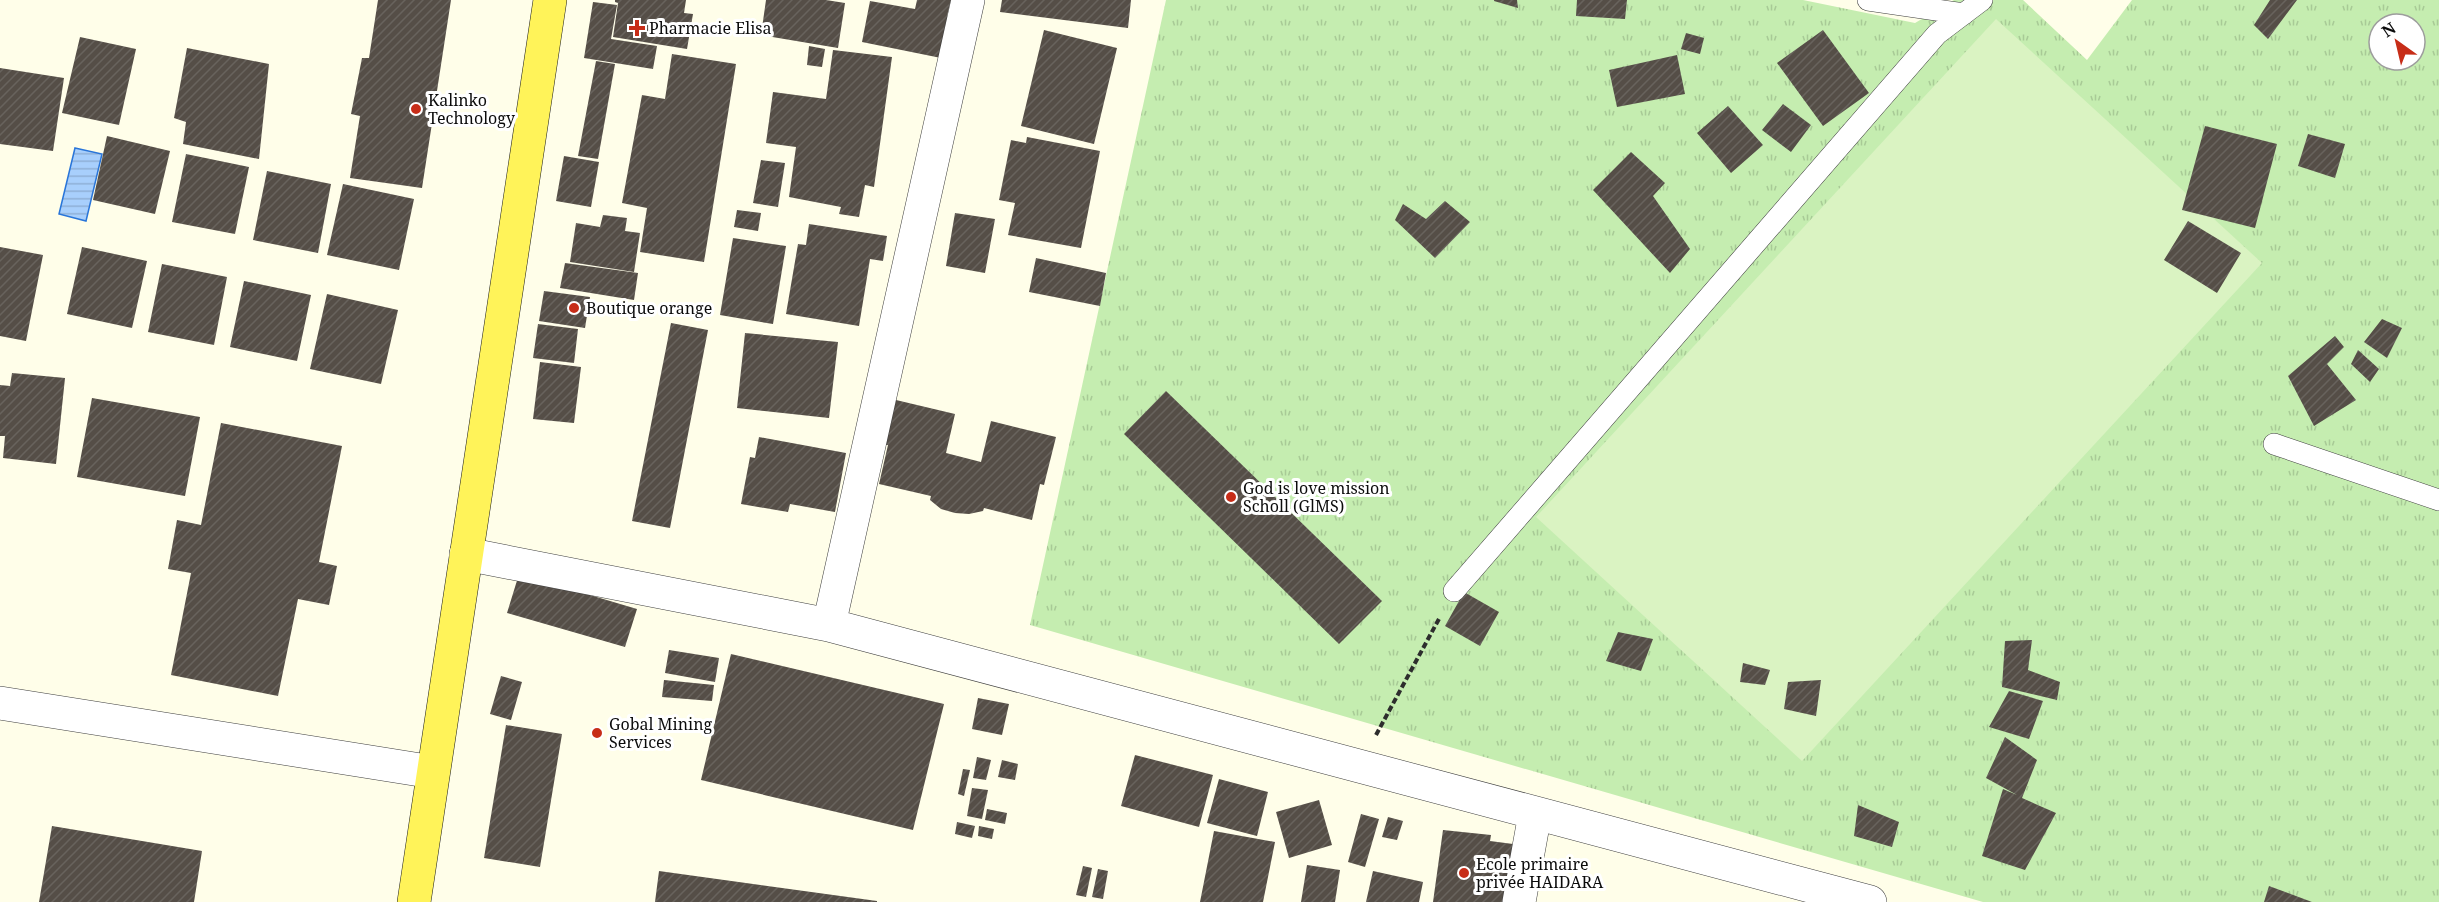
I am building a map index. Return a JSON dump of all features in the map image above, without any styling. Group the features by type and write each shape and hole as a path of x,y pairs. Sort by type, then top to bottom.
{"main road":[{"path":"414,902 550,0"}],"street":[{"path":"829,625 968,0"},
{"path":"466,554 829,625 1870,902"},
{"path":"0,703 433,772"},
{"path":"1519,902 1535,814"}],"lane":[{"path":"1868,0 1964,14"},
{"path":"1454,591 1937,34 1982,0"},
{"path":"2274,444 2439,500"}],"path":[{"path":"1359,767 1454,591"}],"green space":[{"path":"1166,0 1803,0 1915,23 1954,0 2023,0 2087,60 2132,0 2439,0 2439,902 1983,902 1030,625"},
{"path":"1996,19 2262,263 1802,761 1536,517"}],"water":[{"path":"75,148 102,154 86,221 59,214"}],"building":[{"path":"378,0 451,0 422,188 350,178 360,116 351,114 362,58 369,58"},
{"path":"615,0 686,0 684,13 693,14 687,49 613,37 618,3"},
{"path":"766,0 826,0 845,3 838,48 761,35"},
{"path":"917,0 951,0 941,58 862,42 870,1 915,9"},
{"path":"1002,0 1131,0 1128,28 1000,12"},
{"path":"1517,0 1518,8 1494,1"},
{"path":"1577,0 1627,0 1625,19 1576,16"},
{"path":"2270,0 2297,0 2268,39 2254,25"},
{"path":"593,2 617,5 611,39 657,46 653,69 584,58"},
{"path":"1044,30 1117,48 1094,144 1021,126"},
{"path":"1823,30 1869,93 1823,126 1777,63"},
{"path":"1686,33 1704,38 1700,54 1681,49"},
{"path":"80,37 136,49 119,125 62,113"},
{"path":"809,46 825,49 822,67 807,65"},
{"path":"187,48 269,64 259,159 183,144 186,122 174,118"},
{"path":"833,50 892,57 874,187 865,185 859,217 839,214 841,207 789,197 796,147 766,143 773,92 826,99"},
{"path":"672,54 736,64 704,262 640,252 647,208 622,203 642,95 665,99"},
{"path":"1677,55 1685,94 1617,107 1609,70"},
{"path":"596,61 615,64 598,159 578,156"},
{"path":"0,68 64,78 53,151 0,144"},
{"path":"1783,104 1811,125 1791,152 1762,130"},
{"path":"1728,106 1763,145 1731,173 1697,133"},
{"path":"2205,126 2277,144 2255,228 2182,210"},
{"path":"2308,134 2345,144 2335,178 2298,166"},
{"path":"107,136 170,151 155,214 93,200"},
{"path":"1027,137 1100,151 1081,248 1008,235 1015,203 999,200 1011,140 1026,143"},
{"path":"1631,152 1665,183 1653,196 1690,249 1670,273 1593,190"},
{"path":"186,154 249,167 235,234 172,222"},
{"path":"564,156 599,162 591,207 556,201"},
{"path":"761,160 785,163 778,207 753,203"},
{"path":"267,171 331,184 318,253 253,240"},
{"path":"343,184 414,199 399,270 327,255"},
{"path":"1445,201 1470,222 1435,258 1395,220 1403,204 1426,219"},
{"path":"737,210 761,213 758,231 734,227"},
{"path":"955,213 995,219 985,273 946,266"},
{"path":"603,215 627,218 625,231 640,233 634,272 570,262 576,223 600,227"},
{"path":"2188,221 2241,253 2217,293 2164,260"},
{"path":"809,224 887,236 883,261 870,259 859,326 786,314 798,244 806,245"},
{"path":"733,238 786,246 773,324 720,315"},
{"path":"0,247 43,255 26,341 0,336"},
{"path":"82,247 147,261 132,328 67,314"},
{"path":"1036,258 1106,273 1100,306 1029,292"},
{"path":"565,263 638,273 634,300 560,288"},
{"path":"162,264 227,277 214,345 148,332"},
{"path":"244,281 311,295 297,361 230,347"},
{"path":"544,291 590,297 585,328 539,321"},
{"path":"327,294 398,310 381,384 310,369"},
{"path":"2382,319 2402,328 2387,358 2364,342"},
{"path":"671,323 708,330 670,528 632,521"},
{"path":"538,324 578,329 574,363 533,358"},
{"path":"745,333 838,342 829,418 737,408"},
{"path":"2335,336 2344,347 2327,364 2356,400 2314,426 2288,376"},
{"path":"2358,350 2379,369 2370,382 2351,364"},
{"path":"540,362 581,367 574,423 533,419"},
{"path":"12,373 65,378 56,464 3,458 5,436 0,436 0,385 10,386"},
{"path":"1166,391 1382,601 1339,644 1124,434"},
{"path":"92,398 200,417 185,496 77,477"},
{"path":"896,400 955,414 946,453 981,462 991,421 1056,437 1044,485 1040,484 1032,520 984,508 983,511 969,514 955,513 941,509 930,500 931,496 879,484 888,445 885,445"},
{"path":"221,423 342,446 319,562 337,566 329,605 298,599 278,696 171,675 191,573 168,569 177,520 201,525"},
{"path":"759,437 846,453 835,512 790,504 788,512 741,504 750,457 755,458"},
{"path":"519,574 637,609 625,647 507,613"},
{"path":"1464,592 1499,612 1480,646 1445,626"},
{"path":"1618,632 1653,639 1641,671 1606,661"},
{"path":"2032,640 2028,670 2060,682 2057,700 2002,687 2005,641"},
{"path":"669,650 719,658 715,682 665,673"},
{"path":"731,654 944,704 913,830 701,780"},
{"path":"1743,663 1770,670 1765,685 1740,682"},
{"path":"501,676 522,682 511,720 490,714"},
{"path":"664,680 714,685 712,701 662,697"},
{"path":"1821,680 1816,716 1784,709 1788,682"},
{"path":"2009,691 2043,701 2029,739 1989,727"},
{"path":"978,698 1009,704 1002,735 972,729"},
{"path":"506,725 562,734 540,867 484,858"},
{"path":"2005,737 2037,760 2022,798 2056,813 2025,870 1982,856 2003,789 2017,795 1986,778"},
{"path":"1135,755 1213,775 1199,827 1121,806"},
{"path":"977,757 991,760 986,780 973,778"},
{"path":"1002,760 1018,764 1015,780 998,777"},
{"path":"963,769 970,770 964,796 958,794"},
{"path":"1219,779 1268,792 1257,836 1207,823"},
{"path":"972,788 988,790 982,819 967,816"},
{"path":"1319,800 1332,845 1289,858 1276,812"},
{"path":"1858,805 1899,822 1892,847 1854,836"},
{"path":"987,809 1007,813 1005,824 985,820"},
{"path":"1361,814 1379,819 1365,867 1348,862"},
{"path":"1388,817 1403,821 1397,840 1382,837"},
{"path":"957,822 975,826 972,838 955,834"},
{"path":"52,826 202,851 194,902 39,902"},
{"path":"979,826 994,829 992,839 978,836"},
{"path":"1443,830 1491,835 1490,841 1513,844 1505,902 1433,902"},
{"path":"1214,831 1275,842 1263,902 1200,902"},
{"path":"1307,865 1340,870 1335,902 1301,902"},
{"path":"1083,866 1092,868 1086,897 1076,895"},
{"path":"1098,869 1108,871 1103,899 1092,897"},
{"path":"659,871 877,901 877,902 655,902"},
{"path":"1373,871 1423,882 1419,902 1366,902"},
{"path":"2269,886 2312,902 2264,902"}],"place":[{"name":"Pharmacie Elisa","path":"637,28"},
{"name":"Kalinko Technology","path":"416,109"},
{"name":"Boutique orange","path":"574,308"},
{"name":"God is love mission Scholl (GlMS)","path":"1231,497"},
{"name":"Gobal Mining Services","path":"597,733"},
{"name":"Ecole primaire privée HAIDARA","path":"1464,873"}]}
